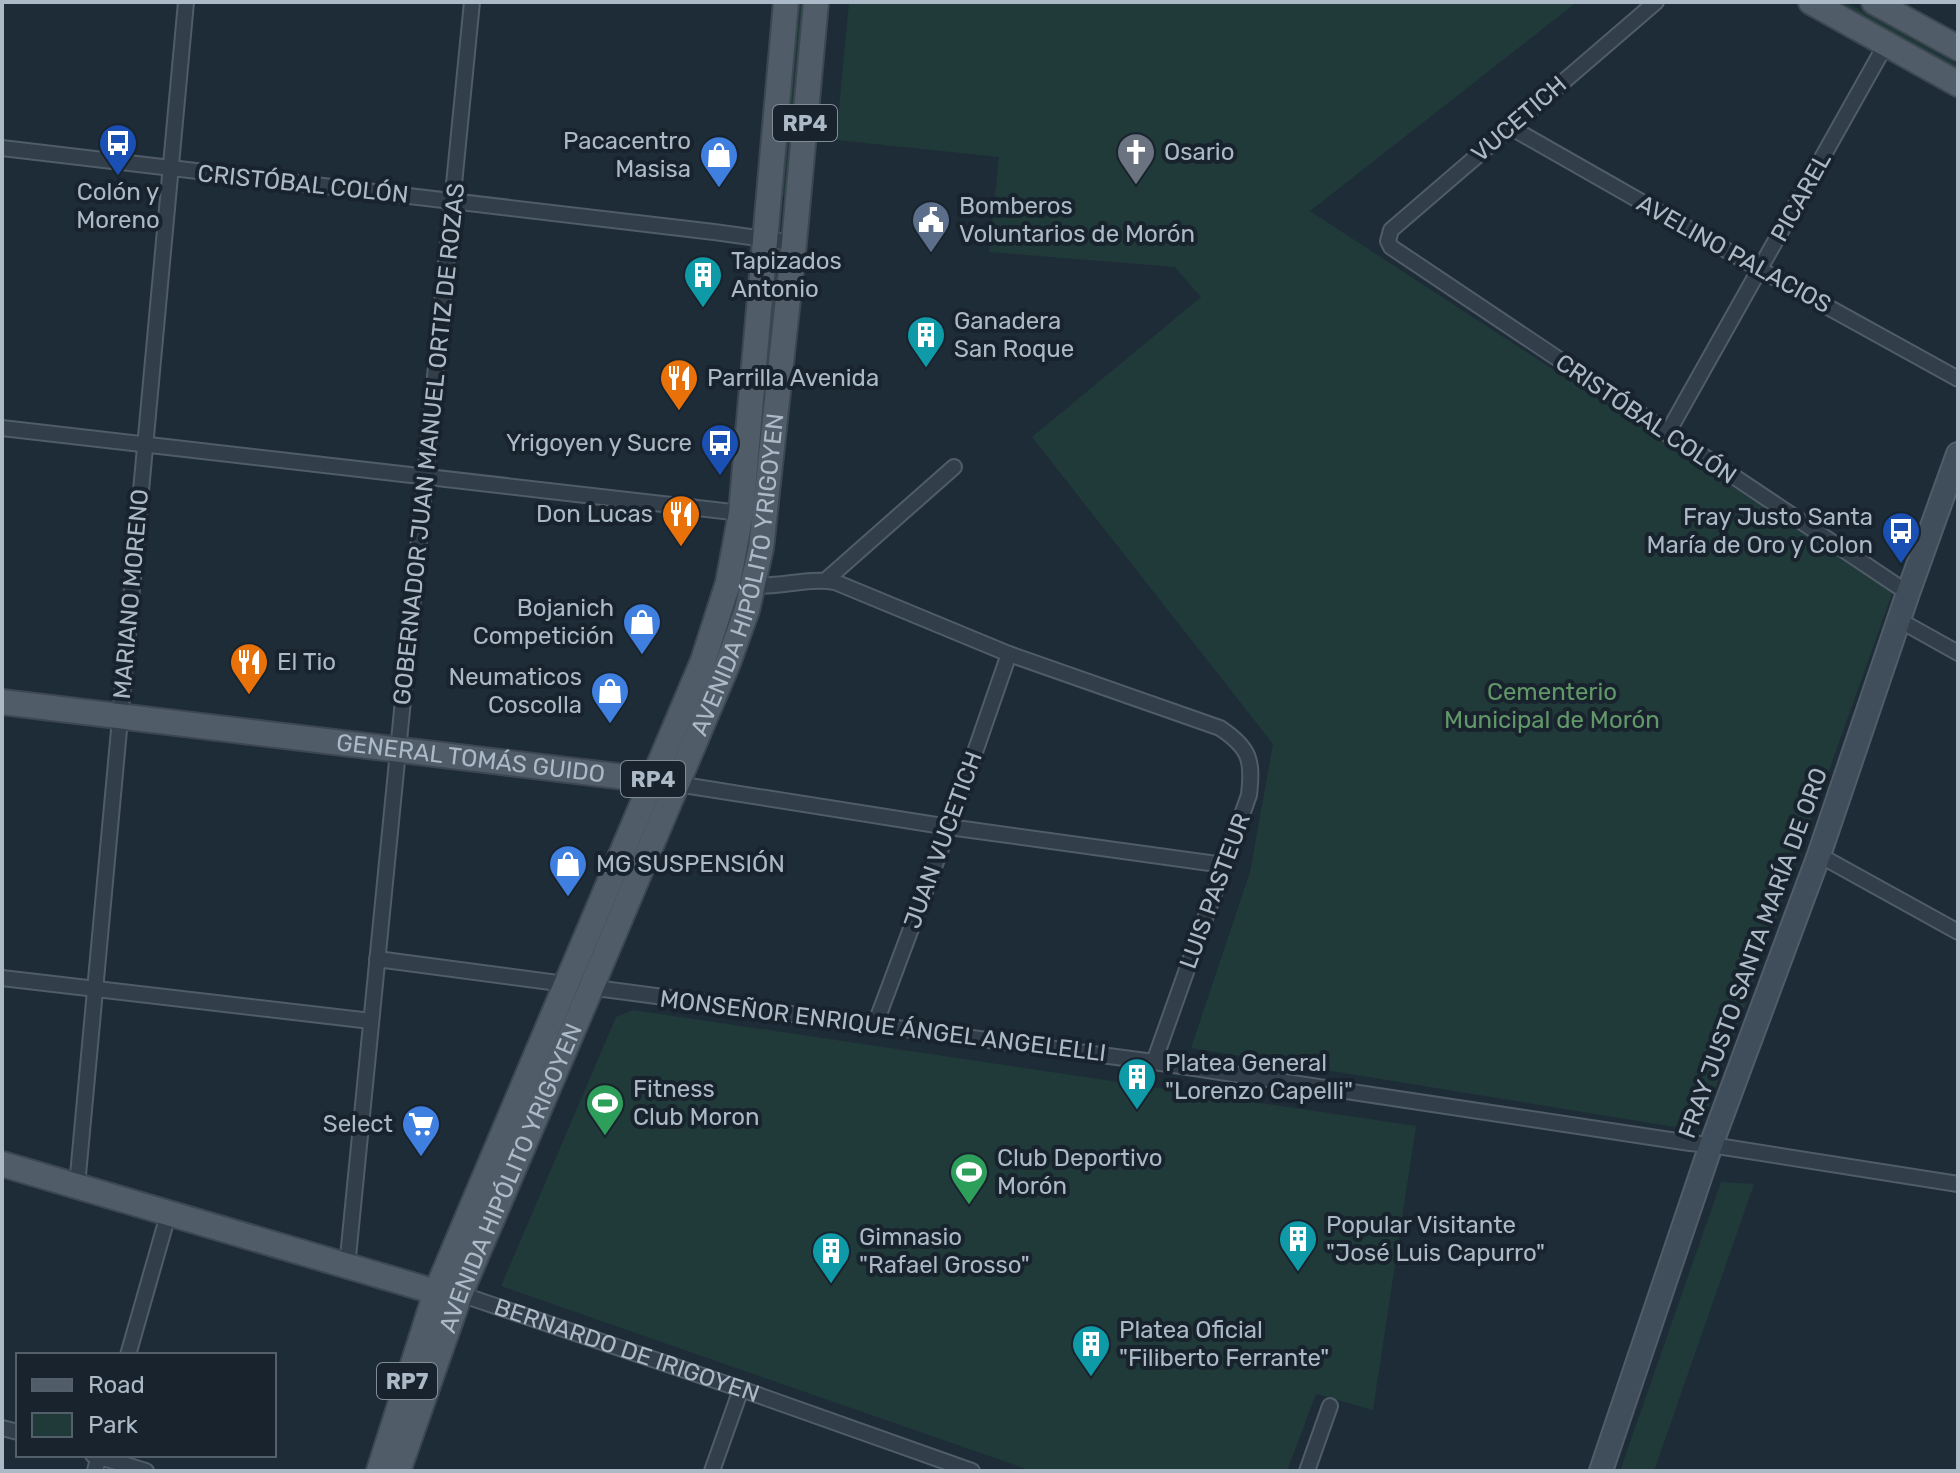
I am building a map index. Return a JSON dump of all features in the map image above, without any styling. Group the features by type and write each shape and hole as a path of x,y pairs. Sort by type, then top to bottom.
{"main road":[{"name":"AVENIDA HIPÓLITO YRIGOYEN","path":"379,1471 567,983 703,661 728,583 741,513 786,2"},
{"name":"AVENIDA HIPÓLITO YRIGOYEN","path":"398,1471 448,1293 591,988 728,663 754,586 761,548 794,243 816,2"},
{"path":"1811,2 1958,84"},
{"path":"1874,2 1958,48"},
{"name":"GENERAL TOMÁS GUIDO","path":"2,702 677,784"},
{"name":"BERNARDO DE IRIGOYEN","path":"2,1164 347,1267 448,1293"}],"street":[{"name":"MARIANO MORENO","path":"77,1186 186,2"},
{"name":"GOBERNADOR JUAN MANUEL ORTIZ DE ROZAS","path":"347,1267 472,2"},
{"name":"VUCETICH","path":"1388,241 1391,230 1656,2"},
{"name":"PICAREL","path":"1667,434 1886,44"},
{"name":"AVELINO PALACIOS","path":"1510,127 1958,379"},
{"name":"CRISTÓBAL COLÓN","path":"2,148 794,243"},
{"name":"CRISTÓBAL COLÓN","path":"1388,241 1404,256 1908,593"},
{"path":"2,428 741,513"},
{"name":"FRAY JUSTO SANTA MARÍA DE ORO","path":"1601,1471 1711,1145 1819,855 1958,454"},
{"path":"826,580 954,467"},
{"path":"728,583 774,586 826,580 1009,654"},
{"path":"1899,620 1958,653"},
{"name":"LUIS PASTEUR","path":"1009,654 1220,728 1241,744 1248,757 1252,774 1249,795 1154,1062"},
{"name":"JUAN VUCETICH","path":"875,1025 1009,654"},
{"name":"GENERAL TOMÁS GUIDO","path":"677,784 949,827 1224,865"},
{"path":"1819,855 1958,932"},
{"name":"MONSEÑOR ENRIQUE ÁNGEL ANGELELLI","path":"377,959 1154,1062 1958,1184"},
{"path":"2,978 371,1021"},
{"path":"129,1353 168,1215"},
{"name":"BERNARDO DE IRIGOYEN","path":"448,1293 741,1389 972,1471"},
{"path":"712,1471 741,1389"},
{"path":"1307,1471 1330,1406"},
{"path":"96,1459 146,1471"}],"green space":[{"path":"798,2 805,2 787,197 781,196"},
{"name":"Cementerio Municipal de Morón","path":"849,2 1577,2 1310,211 1893,591 1705,1117 1687,1129 1191,1048 1250,872 1273,744 1032,437 1201,297 1175,267 989,252 999,157 836,140"},
{"path":"1835,2 1846,2 1958,65 1958,71"},
{"path":"773,275 779,276 759,497 753,496"},
{"name":"Club Deportivo Morón","path":"633,1010 1416,1126 1373,1410 1316,1394 1287,1471 1032,1471 501,1286 616,1017"},
{"path":"1721,1182 1754,1184 1654,1471 1620,1471"}],"place":[{"name":"Colón y Moreno","path":"118,177"},
{"name":"Osario","path":"1136,186"},
{"name":"Pacacentro Masisa","path":"719,189"},
{"name":"Bomberos Voluntarios de Morón","path":"931,254"},
{"name":"Tapizados Antonio","path":"703,309"},
{"name":"Ganadera San Roque","path":"926,369"},
{"name":"Parrilla Avenida","path":"679,412"},
{"name":"Yrigoyen y Sucre","path":"720,477"},
{"name":"Don Lucas","path":"681,548"},
{"name":"Fray Justo Santa María de Oro y Colon","path":"1901,565"},
{"name":"Bojanich Competición","path":"642,656"},
{"name":"El Tio","path":"249,696"},
{"name":"Neumaticos Coscolla","path":"610,725"},
{"name":"MG SUSPENSIÓN","path":"568,898"},
{"name":"Platea General \"Lorenzo Capelli\"","path":"1137,1111"},
{"name":"Fitness Club Moron","path":"605,1137"},
{"name":"Select","path":"421,1158"},
{"name":"Club Deportivo Morón","path":"969,1206"},
{"name":"Popular Visitante \"José Luis Capurro\"","path":"1298,1273"},
{"name":"Gimnasio \"Rafael Grosso\"","path":"831,1285"},
{"name":"Platea Oficial \"Filiberto Ferrante\"","path":"1091,1378"}]}
